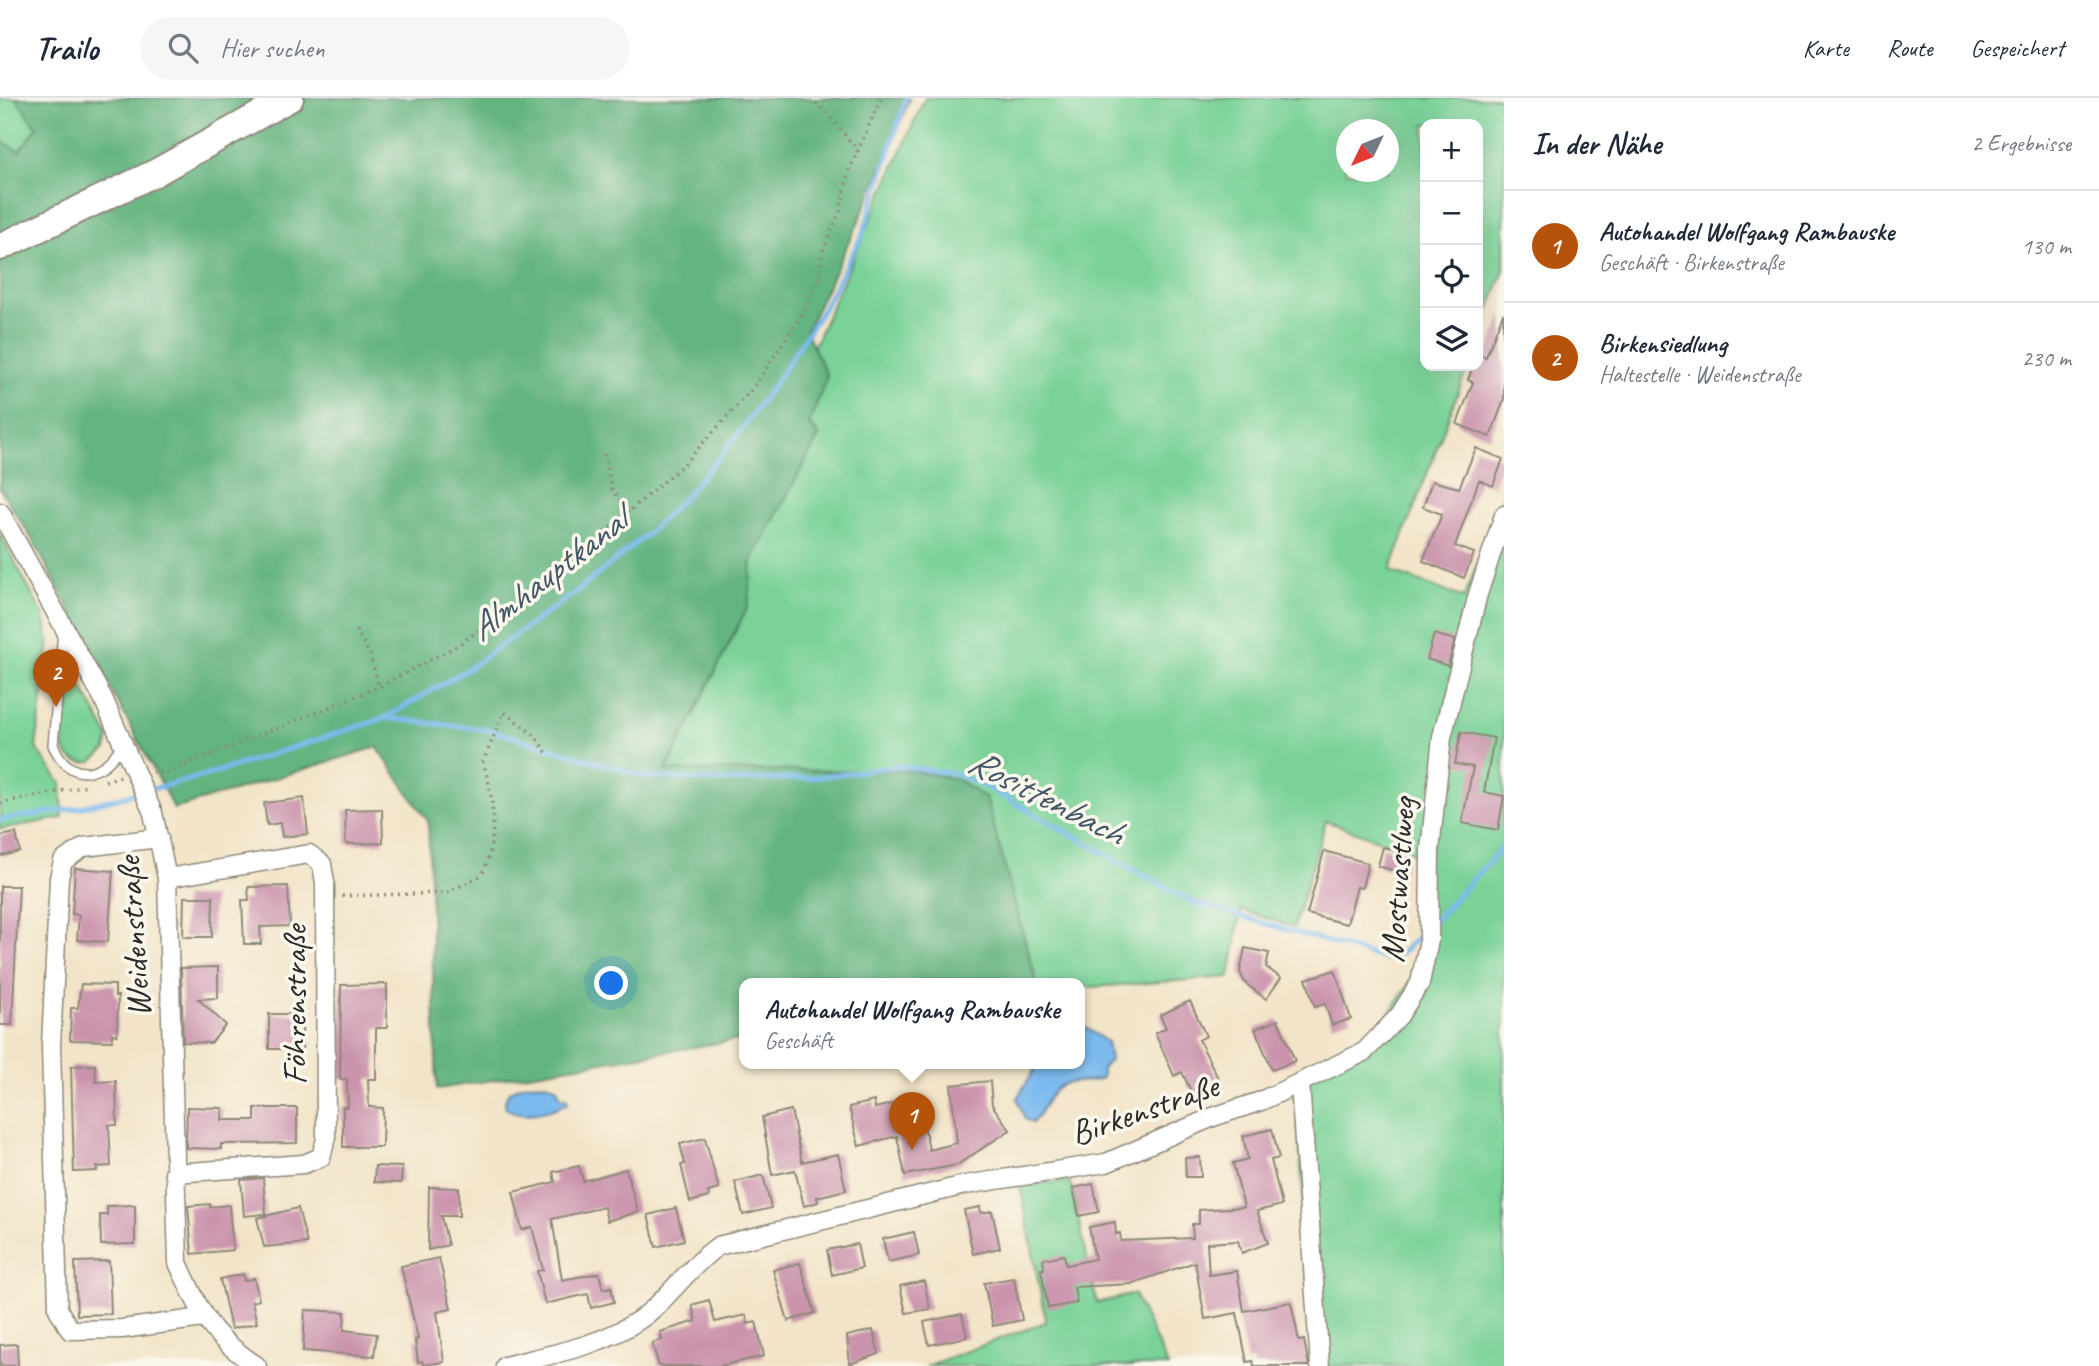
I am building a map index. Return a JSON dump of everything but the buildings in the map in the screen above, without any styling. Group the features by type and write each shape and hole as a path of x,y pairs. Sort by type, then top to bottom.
{"main road":[{"path":"0,247 155,173 290,98"}],"street":[{"name":"Weidenstraße","path":"0,512 103,698 149,800 167,878 178,1263 203,1318 225,1345 257,1366"},
{"name":"Mostwastlweg","path":"1300,1084 1364,1052 1399,1016 1420,983 1431,919 1430,850 1442,737 1478,594 1504,516"},
{"path":"159,838 84,847 63,861 59,878 51,1046 58,1309 70,1330 91,1331 203,1318"},
{"name":"Föhrenstraße","path":"167,878 309,854 322,864 325,897 326,1139 321,1157 304,1164 174,1172"},
{"path":"1300,1084 1320,1366"},
{"name":"Birkenstraße","path":"505,1366 604,1340 641,1319 696,1261 718,1245 965,1185 1106,1163 1213,1117 1300,1084"}],"lane":[{"path":"63,629 53,745 59,760 70,769 89,772 113,760 123,742"}],"path":[{"path":"811,98 829,115 858,151"},
{"path":"104,781 165,773 379,687 460,644 572,561 685,463 753,388 808,305 858,151 881,98"},
{"path":"604,454 612,490 628,512"},
{"path":"356,630 370,655 379,687"},
{"path":"325,897 446,893 482,875 490,856 493,831 491,788 483,762 504,712 534,735 547,753"},
{"path":"0,803 92,785"}],"green space":[{"path":"0,98 16,98 37,128 19,151 0,140"},
{"path":"16,98 910,98 860,219 806,331 827,376 809,424 819,436 752,560 748,606 666,770 913,771 956,779 986,798 1035,978 739,978 739,1040 437,1089 428,821 377,747 174,809 34,542 0,489 0,140 19,151 37,128"},
{"path":"925,98 1504,98 1504,270 1483,327 1483,119 1420,119 1420,371 1466,371 1390,571 1464,598 1504,493 1504,1366 1315,1366 1297,1107 1288,1077 1348,1052 1387,1017 1416,973 1422,926 1422,856 1326,821 1294,927 1241,910 1230,977 1085,988 1085,978 1035,978 986,798 956,779 913,771 666,771 748,606 752,560 819,436 809,424 827,376 813,348"},
{"path":"0,534 44,617 49,642 36,748 61,783 63,818 0,829"},
{"path":"71,668 109,737 106,750 91,762 71,759 63,744 66,686"},
{"path":"1070,1181 1097,1303 1134,1294 1168,1366 926,1366 1046,1322 1020,1184"}],"water":[{"path":"1085,1027 1107,1042 1110,1060 1102,1069 1102,1078 1059,1087 1032,1123 1025,1119 1017,1098 1035,1069 1085,1069"},
{"path":"547,1083 557,1088 561,1098 566,1097 568,1103 529,1114 513,1112 506,1108 505,1101 509,1091 526,1084"}],"waterway":[{"name":"Almhauptkanal","path":"0,820 78,808 207,775 385,718 468,669 579,590 652,530 689,492 733,441 779,377 823,309 863,234 906,98"},
{"name":"Rosittenbach","path":"385,718 490,730 646,777 721,781 809,778 900,766 956,774 988,788 1192,902 1386,959 1396,958 1425,930"},
{"name":"Rosittenbach","path":"1434,921 1504,846"}],"place":[{"name":"Birkensiedlung","path":"56,707"},
{"name":"Autohandel Wolfgang Rambauske","path":"912,1150"}]}
